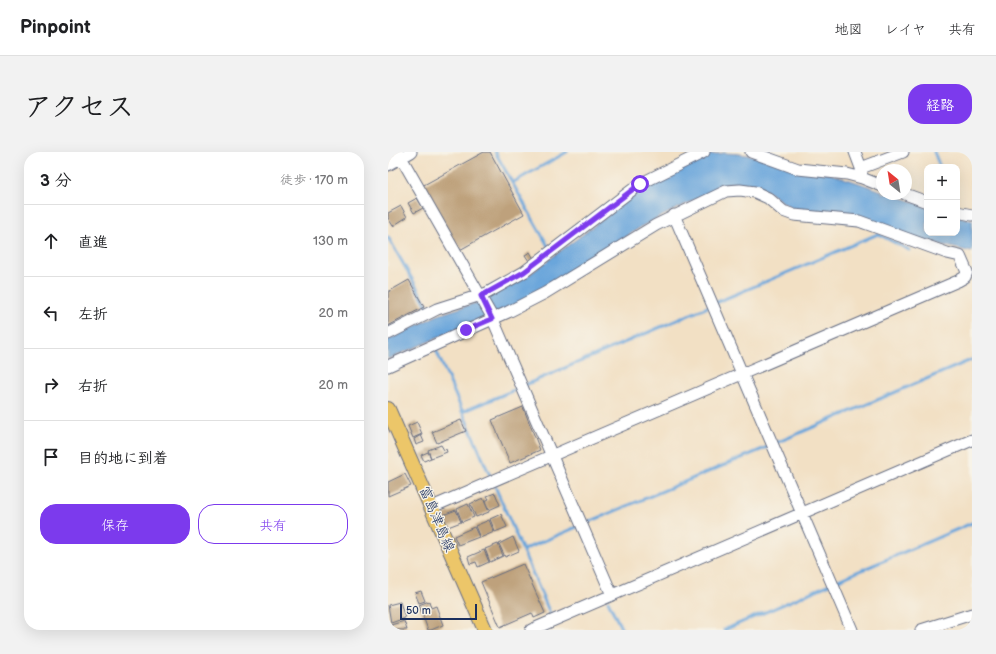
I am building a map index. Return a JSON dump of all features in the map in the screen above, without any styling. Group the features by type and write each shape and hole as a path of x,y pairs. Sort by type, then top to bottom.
{"main road":[{"name":"富島津島線","path":"390,417 432,507 485,630"}],"street":[{"path":"388,334 437,309 481,296 524,272 640,184 704,152"},
{"path":"751,152 798,169 847,174 861,173 903,152"},
{"path":"854,152 861,173 876,182"},
{"path":"388,165 404,154 492,317 612,595"},
{"path":"388,366 545,293 656,225 726,191 740,190 755,192 768,198 783,210 794,215 859,221 947,253 960,256 972,256"},
{"path":"912,197 924,201"},
{"path":"960,213 972,215"},
{"path":"674,215 852,630"},
{"path":"432,507 551,455 743,375 958,281 965,277 967,272 960,256"},
{"path":"531,630 972,440"},
{"path":"921,630 972,614"}],"water":[{"path":"724,153 784,161 876,189 876,200 908,200 924,206 924,236 960,236 960,217 972,220 972,252 794,210 767,191 751,184 728,183 642,226 583,266 521,302 388,359 388,340 438,315 476,303 530,274 647,186 709,155"}],"building":[{"path":"484,152 490,152 524,214 458,251 422,186"},
{"path":"417,198 423,208 414,213 408,203"},
{"path":"401,206 407,217 393,226 388,218 388,213"},
{"path":"530,252 534,259 529,261 525,255"},
{"path":"409,280 424,307 388,326 388,292"},
{"path":"523,407 540,450 510,463 492,420"},
{"path":"461,420 466,431 437,443 432,432"},
{"path":"417,422 422,434 413,438 408,426"},
{"path":"421,435 424,442 416,445 414,439"},
{"path":"441,445 447,452 431,458 428,450"},
{"path":"428,452 431,458 424,461 421,455"},
{"path":"405,474 411,486 388,496 388,482"},
{"path":"495,493 500,505 489,510 485,501 489,499 487,496"},
{"path":"483,498 489,512 476,517 470,504"},
{"path":"468,504 474,517 462,522 457,509"},
{"path":"456,510 461,522 448,527 443,515"},
{"path":"501,514 507,527 495,532 490,519"},
{"path":"489,520 494,532 480,538 475,526"},
{"path":"474,527 479,537 458,545 454,536"},
{"path":"513,537 519,551 505,557 499,544"},
{"path":"498,544 503,556 490,562 485,549"},
{"path":"484,550 489,562 478,567 476,562 470,564 468,557"},
{"path":"523,564 545,613 534,618 532,613 500,627 481,582"},
{"path":"421,591 425,601 419,603 415,593"},
{"path":"429,601 431,608 436,606 443,625 431,630 428,630 419,605"},
{"path":"400,602 405,618 391,623 388,605"},
{"path":"404,621 407,630 393,630 391,625"}],"waterway":[{"path":"495,152 548,246"},
{"path":"512,183 567,152"},
{"path":"934,152 939,164"},
{"path":"715,303 878,234 909,250"},
{"path":"388,237 429,309"},
{"path":"525,385 710,306"},
{"path":"436,350 491,478"},
{"path":"776,443 971,360"},
{"path":"462,412 519,388"},
{"path":"584,524 770,446"},
{"path":"494,484 552,618"},
{"path":"836,581 972,523"},
{"path":"523,550 579,526"},
{"path":"724,630 830,584"},
{"path":"608,601 622,630"},
{"path":"388,622 390,630"}],"route":[{"path":"466,330 492,319 481,296 524,272 640,184"}]}
